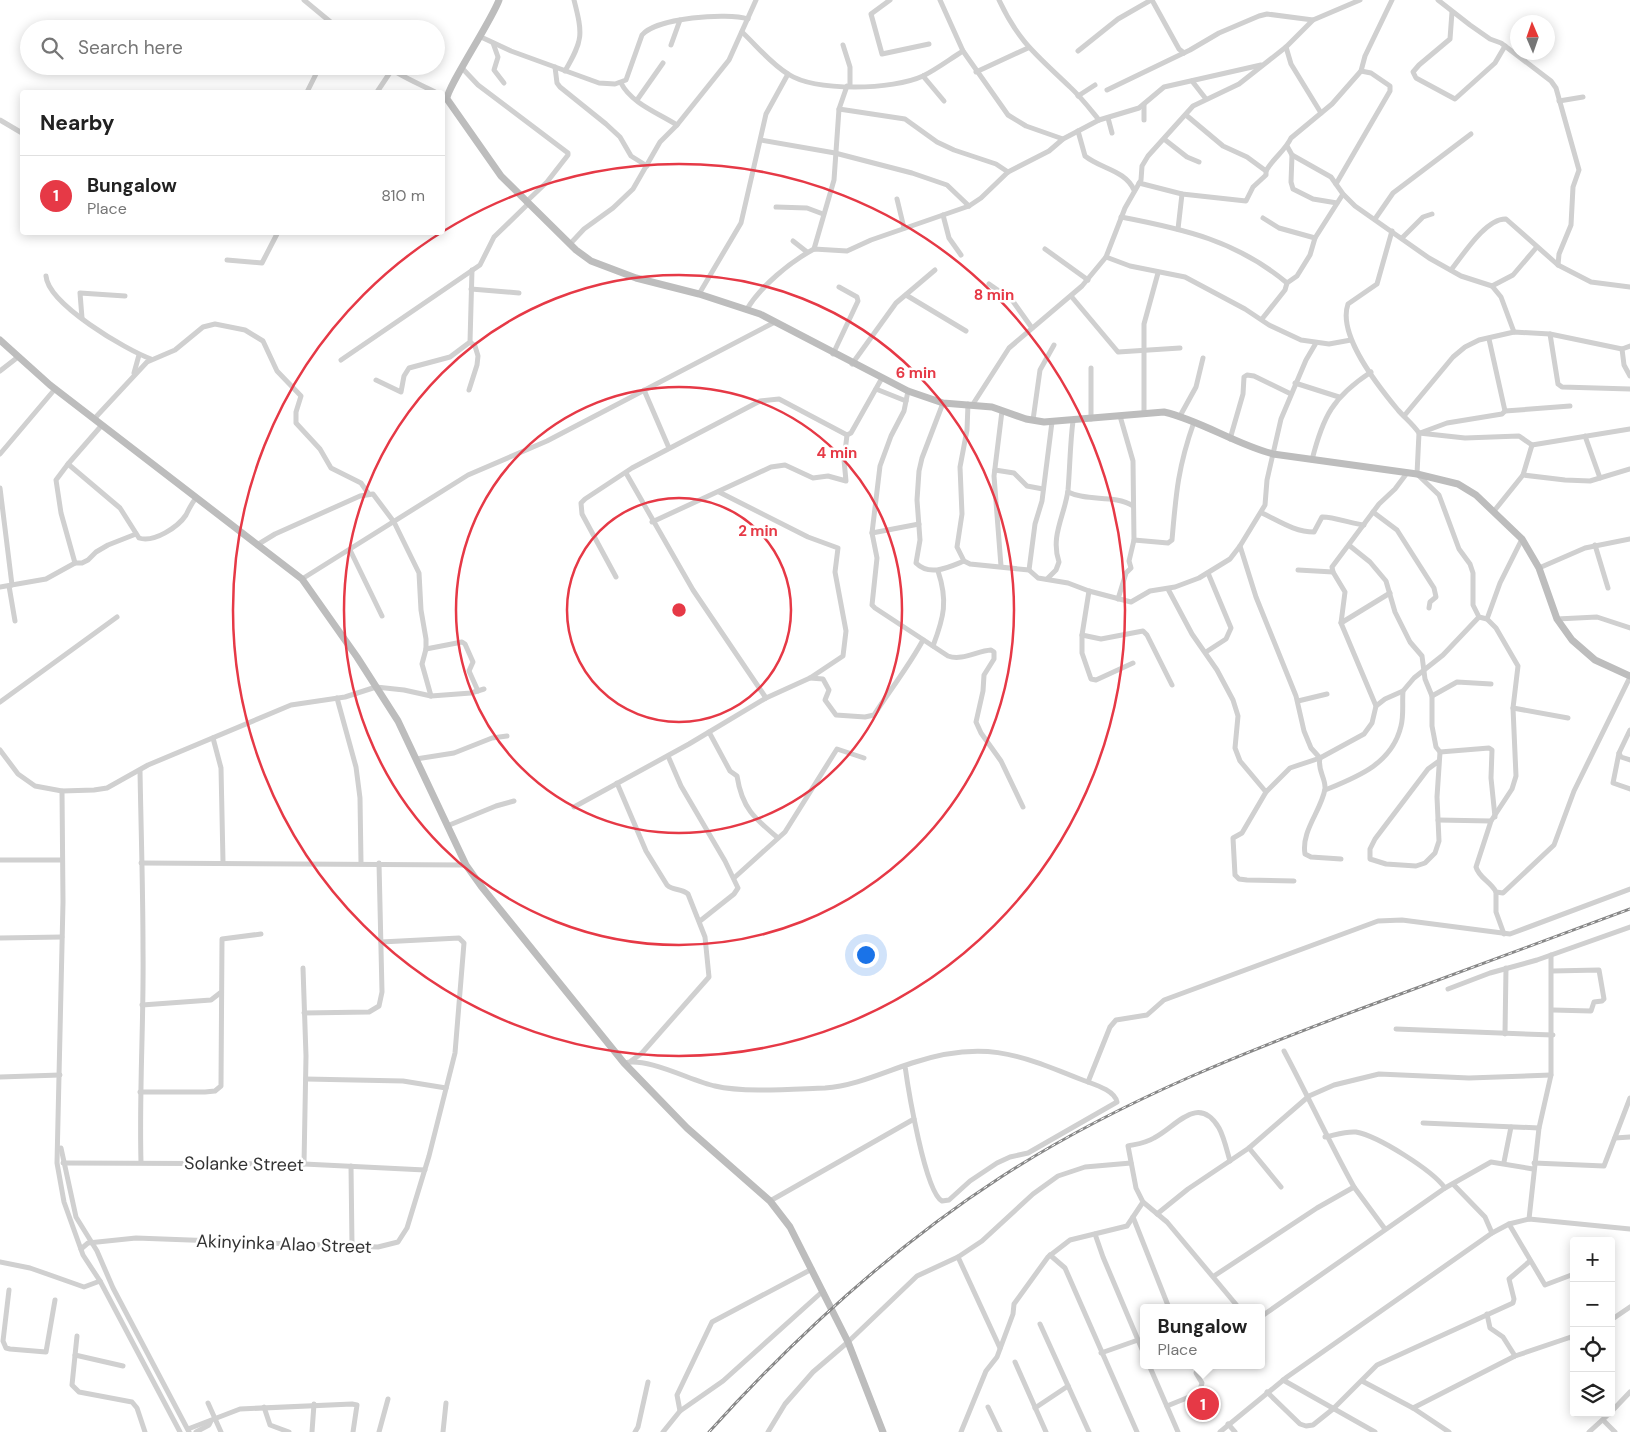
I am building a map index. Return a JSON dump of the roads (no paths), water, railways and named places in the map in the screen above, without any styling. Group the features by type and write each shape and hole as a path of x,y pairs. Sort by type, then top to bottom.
{"street":[{"path":"304,0 328,20"},
{"path":"499,0 481,36 449,88 445,98 501,176 582,256 606,268 636,278 699,294 747,309 908,391 943,403 971,404 1033,420 1052,422 1144,412 1164,412 1180,416 1255,449 1273,454 1417,474 1458,484 1476,495 1522,539 1539,568 1557,619 1572,640 1595,660 1630,677 1572,796 1568,813 1554,845 1503,893 1496,892"},
{"path":"565,71 578,50 582,32 574,0"},
{"path":"570,244 584,229 613,208 634,189 660,142 677,125 729,60 756,0"},
{"path":"890,0 871,14 882,54 929,44"},
{"path":"940,0 963,51 976,72 1012,118 1063,139"},
{"path":"999,0 1008,18 1028,48 1078,96 1099,120"},
{"path":"1078,51 1118,19 1152,0 1179,49 1184,53"},
{"path":"964,562 957,547 962,514 960,467 971,404 1009,348 1071,296 1088,280 1106,257 1121,217 1139,183 1142,166 1193,106 1239,84 1286,46 1313,20 1360,0"},
{"path":"1139,183 1182,194 1246,202 1253,187 1266,175 1271,161 1287,146 1291,138 1321,113 1361,70 1365,56 1392,0"},
{"path":"1438,0 1452,12 1505,46 1551,81 1559,101 1579,170 1572,187 1571,225 1559,254 1558,265"},
{"path":"1452,12 1450,39 1419,65 1413,72 1416,78 1456,99 1495,63 1505,46"},
{"path":"1107,90 1184,53 1219,33 1259,16 1267,14 1313,20"},
{"path":"481,36 565,71 604,84 621,83 629,75 642,36 646,30 680,20 726,16 748,19"},
{"path":"671,45 680,20"},
{"path":"742,32 788,74 818,84 848,86 887,84 923,76 963,51"},
{"path":"493,42 497,51 494,70 504,83"},
{"path":"814,249 834,180 839,109 848,86 850,67 843,44"},
{"path":"1286,46 1291,64 1321,113"},
{"path":"976,72 1028,48"},
{"path":"1178,56 1179,49"},
{"path":"637,100 663,63"},
{"path":"747,309 753,298 807,252 814,249 847,251 904,228 970,206 1008,172 1049,151 1063,139 1099,120 1138,108 1164,87 1261,65"},
{"path":"554,67 557,83 560,87 606,124 620,137 632,156 647,166"},
{"path":"341,360 484,260 494,237 547,182 568,155 568,153 478,84 462,68"},
{"path":"1336,184 1390,91 1390,86 1371,73 1361,70"},
{"path":"699,294 741,223 750,177 761,140 766,114 788,74"},
{"path":"308,90 316,75"},
{"path":"377,90 386,75"},
{"path":"403,75 430,90"},
{"path":"923,76 944,101"},
{"path":"1192,82 1206,99"},
{"path":"621,83 625,90 637,100 677,125"},
{"path":"1078,96 1095,84"},
{"path":"1559,101 1583,97"},
{"path":"1144,104 1144,120"},
{"path":"839,109 905,119 937,142 954,150 996,164 1008,172"},
{"path":"1186,115 1223,146 1247,157 1266,171"},
{"path":"1108,118 1112,133"},
{"path":"0,120 20,132"},
{"path":"1078,131 1085,156 1114,170 1131,183 1134,190"},
{"path":"1375,219 1393,193 1471,134"},
{"path":"1164,139 1187,157 1200,162"},
{"path":"761,140 835,153 947,185 970,206"},
{"path":"1287,146 1292,155 1291,182 1293,189 1313,199 1336,202"},
{"path":"1292,155 1324,172 1336,184 1342,194 1355,206 1392,230 1429,258 1451,270 1492,286 1501,298 1514,332"},
{"path":"1178,229 1182,194"},
{"path":"1262,319 1285,290 1287,283 1297,276 1310,255 1315,238 1342,194"},
{"path":"897,200 904,228"},
{"path":"776,206 807,208 823,214"},
{"path":"1402,238 1423,218 1432,214"},
{"path":"943,215 949,238 961,255"},
{"path":"1121,217 1178,229 1245,252 1287,283"},
{"path":"1262,218 1279,228 1315,238"},
{"path":"1451,270 1484,230 1499,219 1513,223 1536,248 1558,265 1591,282 1630,287"},
{"path":"1392,230 1377,284 1348,304 1345,322 1350,340 1371,372 1419,433 1465,438 1518,436 1532,445 1630,429"},
{"path":"227,260 262,263 276,235"},
{"path":"793,241 807,252"},
{"path":"1492,286 1513,275 1536,248"},
{"path":"1045,249 1088,280"},
{"path":"1106,257 1130,266 1185,278 1262,319 1268,325 1301,340 1316,343 1340,343 1350,340"},
{"path":"470,342 472,270"},
{"path":"852,364 896,303 935,270"},
{"path":"1144,412 1142,351 1144,324 1158,273"},
{"path":"46,276 52,290 82,318 139,355 152,358"},
{"path":"989,284 1012,300 1032,328"},
{"path":"833,354 858,301 857,297 839,287"},
{"path":"471,289 519,293"},
{"path":"82,318 80,293 126,296"},
{"path":"906,295 966,330"},
{"path":"1071,296 1116,351 1180,348"},
{"path":"302,579 468,474 546,441 775,322"},
{"path":"94,419 134,373 152,358 175,350 203,327 210,324 221,324 254,334 267,346 277,371 301,396 296,412 296,422 320,449 331,468 361,483 368,493 378,498 394,522 419,574 426,649 422,664 431,696"},
{"path":"1404,416 1453,357 1465,347 1479,340 1514,332 1550,334 1622,349 1630,346"},
{"path":"1550,334 1558,384 1562,387 1630,389"},
{"path":"1489,339 1505,411"},
{"path":"0,340 55,389 302,579 352,650 398,721 466,865 628,1062 687,1128 770,1201 790,1227 848,1342 883,1432"},
{"path":"376,380 401,392 404,376 409,368 450,356 470,342"},
{"path":"469,390 478,356 475,346 470,342"},
{"path":"943,403 922,458 917,500 920,540 916,563 938,571 964,562 1029,570 1038,578 1068,583 1089,591 1131,602 1150,591 1168,589 1208,573 1230,559 1240,546 1250,527 1262,513 1281,419 1316,343"},
{"path":"1033,420 1040,370 1054,345"},
{"path":"1622,349 1624,365 1630,376"},
{"path":"134,373 139,355"},
{"path":"0,371 18,357"},
{"path":"1180,416 1196,386 1203,358"},
{"path":"1091,368 1091,419"},
{"path":"1312,460 1326,417 1339,397 1354,383 1371,372"},
{"path":"1230,438 1243,394 1244,378 1247,375 1254,376 1291,394"},
{"path":"652,522 771,466 785,465 813,478 828,476 846,482 844,460 847,435 851,433 882,378"},
{"path":"1296,383 1339,397"},
{"path":"0,454 55,389"},
{"path":"876,389 906,401"},
{"path":"644,390 669,448"},
{"path":"908,391 904,411 891,436 880,466 872,533 877,558 872,605 953,658 983,650 994,652 994,659 984,675 983,691 976,722 981,734 1001,761 1022,807"},
{"path":"616,577 581,508 585,499 626,473 669,448 769,398 780,399 847,435"},
{"path":"1419,433 1437,425 1502,414 1505,411 1570,406"},
{"path":"1000,566 995,470 1002,411"},
{"path":"1118,599 1126,573 1131,568 1130,561 1134,540 1133,462 1120,416"},
{"path":"1047,579 1056,570 1059,562 1056,530 1068,492 1073,421"},
{"path":"1029,570 1052,422"},
{"path":"1134,540 1168,542 1172,540 1175,493 1182,456 1194,422"},
{"path":"75,563 56,488 56,480 102,425"},
{"path":"1419,433 1417,474 1439,495 1459,549 1470,564 1473,573 1473,606 1479,617 1487,619 1496,628 1518,666 1513,708 1516,776 1512,789 1493,820 1476,867 1478,872 1492,884 1496,892 1496,912 1504,934"},
{"path":"1586,436 1600,478"},
{"path":"1494,512 1523,475 1532,445"},
{"path":"68,464 120,508 136,534 143,540 162,534 185,516 196,498"},
{"path":"1523,475 1590,481 1630,469"},
{"path":"995,470 1014,473 1027,486 1043,489"},
{"path":"626,473 652,522 693,590 766,698"},
{"path":"1376,706 1341,623 1345,592 1332,572 1334,562 1350,546 1373,512 1407,473"},
{"path":"0,488 15,621"},
{"path":"574,807 668,756 766,698 810,678 843,656 846,631 835,572 838,548 808,537 719,492"},
{"path":"1068,492 1077,496 1124,500 1133,506"},
{"path":"257,545 275,534 368,493"},
{"path":"1373,512 1397,530 1434,588 1436,597 1430,602 1429,608"},
{"path":"1262,513 1299,531 1307,532 1314,532 1322,516 1364,525"},
{"path":"872,533 920,524"},
{"path":"0,587 46,579 75,563 82,563 108,545 136,534"},
{"path":"1487,619 1500,583 1522,539"},
{"path":"1539,568 1595,545 1630,540"},
{"path":"1595,545 1608,588"},
{"path":"1240,546 1260,606 1298,701 1304,731 1311,748 1320,758 1319,768 1325,790 1307,835 1306,854 1311,857 1341,859"},
{"path":"1350,546 1377,569 1390,593 1395,612 1410,642 1422,656 1424,672 1432,696 1432,726 1436,747 1440,752 1438,847 1425,863 1416,866 1396,866 1370,859 1370,849 1375,839 1428,768 1439,761"},
{"path":"350,550 382,616"},
{"path":"1298,570 1332,572"},
{"path":"933,646 942,622 944,607 944,591 938,571"},
{"path":"1206,652 1226,639 1231,628 1208,573"},
{"path":"1168,589 1192,634 1206,652 1225,685 1238,716 1235,748 1240,761 1266,792"},
{"path":"1089,591 1082,635 1083,661 1093,681 1133,663"},
{"path":"1341,623 1390,593"},
{"path":"0,702 117,617"},
{"path":"1294,881 1239,879 1235,875 1233,838 1242,833 1266,792 1290,768 1320,758 1368,730 1376,706 1385,699 1403,691 1414,678 1424,672 1443,655 1479,617"},
{"path":"1557,619 1597,617 1630,628"},
{"path":"1082,635 1101,638 1143,632 1147,635 1172,685"},
{"path":"810,678 822,679 829,690 825,700 836,715 865,717 874,715 902,671 911,663 923,640"},
{"path":"0,750 24,780 35,786 62,791 107,788 140,770 291,705 337,698 376,687 404,690 431,696 481,690 469,671 473,662 465,644 462,642 426,649"},
{"path":"1432,696 1457,682 1491,684"},
{"path":"1325,790 1365,772 1382,761 1395,742 1401,725 1403,691"},
{"path":"1298,701 1327,694"},
{"path":"337,698 356,767 360,798 361,863"},
{"path":"1513,708 1568,718"},
{"path":"1630,730 1619,753 1613,783 1630,789"},
{"path":"709,732 730,771 737,776 740,793 748,811 778,838"},
{"path":"416,759 454,753 492,738 508,736"},
{"path":"213,738 221,768 223,862"},
{"path":"1440,752 1489,748 1492,750 1493,820"},
{"path":"734,878 785,832 837,749 864,758"},
{"path":"1619,753 1621,757 1630,760"},
{"path":"668,756 681,786 734,878 736,892 700,921"},
{"path":"140,770 141,1162"},
{"path":"618,783 646,851 667,885 671,889 684,890 688,894 705,936 708,963 707,981 642,1053 628,1062"},
{"path":"62,791 62,937 57,1163 60,1185 81,1249 180,1432"},
{"path":"447,826 496,806 514,801"},
{"path":"1438,820 1493,820"},
{"path":"0,860 62,860"},
{"path":"141,863 223,862 466,865"},
{"path":"304,1013 362,1013 375,1010 379,1006 382,992 379,863"},
{"path":"1088,1082 1110,1027 1116,1020 1147,1016 1164,1000 1378,921 1402,920 1510,934 1630,889"},
{"path":"1448,989 1630,927"},
{"path":"140,1092 205,1092 222,1086 220,992 222,939 261,934"},
{"path":"0,938 62,937"},
{"path":"380,942 459,938 464,943 455,1053 424,1170"},
{"path":"1529,1219 1539,1128 1552,1075 1553,1010 1551,955"},
{"path":"303,968 306,1079 304,1164"},
{"path":"1506,968 1506,1034"},
{"path":"1552,971 1599,970 1604,999 1594,1002 1591,1012 1553,1010"},
{"path":"142,1005 210,1000 220,992"},
{"path":"1396,1029 1553,1035"},
{"path":"628,1062 664,1068 716,1087 754,1089 828,1088 877,1077 905,1066 956,1052 993,1050 1020,1056 1088,1082 1107,1091 1117,1102 1028,1153 1010,1157 997,1163 977,1175 945,1201 938,1199 936,1194 914,1119 905,1066"},
{"path":"1284,1051 1308,1096 1326,1137 1354,1187 1385,1229"},
{"path":"1157,1214 1188,1189 1249,1148 1308,1096 1334,1084 1379,1074 1470,1078 1552,1075"},
{"path":"0,1077 60,1075"},
{"path":"306,1079 403,1081 446,1088"},
{"path":"1265,1314 1445,1188 1492,1162 1534,1166 1604,1166 1630,1098"},
{"path":"1230,1161 1219,1128 1207,1115 1192,1112 1153,1139 1128,1146 1136,1188 1143,1202 1157,1214 1214,1276 1236,1304"},
{"path":"770,1201 914,1119"},
{"path":"1423,1123 1539,1128"},
{"path":"1504,1162 1511,1127"},
{"path":"1326,1137 1350,1132 1364,1135 1421,1164 1436,1176 1445,1188"},
{"path":"1615,1138 1630,1137"},
{"path":"59,1138 76,1217 93,1243 112,1288 188,1430 207,1420 213,1420 240,1409 314,1404 356,1405 353,1432"},
{"path":"1249,1148 1281,1187"},
{"name":"Solanke Street","path":"63,1163 304,1164 424,1170"},
{"path":"768,1432 786,1404 813,1372 848,1342 917,1276 958,1257 982,1241 1033,1194 1058,1176 1085,1166 1131,1164"},
{"path":"351,1166 352,1246"},
{"name":"Akinyinka Alao Street","path":"93,1243 145,1238 223,1243 378,1247 398,1242 407,1228 424,1170"},
{"path":"1453,1184 1485,1217 1492,1233"},
{"path":"1214,1276 1317,1208 1354,1187"},
{"path":"961,1432 986,1371 997,1357 1014,1304 1050,1255 1070,1240 1127,1226 1143,1202"},
{"path":"1133,1217 1167,1304"},
{"path":"1220,1432 1283,1380 1492,1233 1509,1224 1529,1219 1630,1229"},
{"path":"1509,1224 1545,1285 1570,1276"},
{"path":"1095,1234 1140,1345"},
{"path":"81,1249 86,1244 93,1243"},
{"path":"1050,1255 1065,1268 1101,1354 1137,1432"},
{"path":"87,1261 99,1256"},
{"path":"958,1257 1000,1348"},
{"path":"1267,1392 1306,1426 1313,1425 1377,1365 1513,1303 1514,1299 1509,1279 1530,1261"},
{"path":"0,1262 30,1268 84,1287 100,1281"},
{"path":"680,1411 677,1395 712,1322 812,1269"},
{"path":"9,1290 3,1315 3,1341 6,1348 42,1353 47,1347 55,1300"},
{"path":"663,1432 680,1411 723,1381 824,1293"},
{"path":"1615,1317 1630,1307"},
{"path":"1487,1314 1490,1328 1503,1337 1515,1356"},
{"path":"1040,1324 1089,1432"},
{"path":"77,1336 72,1385 74,1388 79,1392 132,1402 137,1408 145,1432"},
{"path":"1413,1408 1515,1356 1570,1338"},
{"path":"1101,1354 1138,1340"},
{"path":"75,1355 122,1366"},
{"path":"1015,1362 1046,1432"},
{"path":"1151,1369 1178,1432"},
{"path":"1167,1406 1199,1393 1202,1383 1194,1369"},
{"path":"1196,1374 1198,1369"},
{"path":"1283,1380 1375,1432"},
{"path":"1362,1381 1413,1408 1449,1432"},
{"path":"635,1432 638,1427 648,1382"},
{"path":"1035,1408 1068,1386"},
{"path":"1615,1409 1630,1392"},
{"path":"380,1432 388,1399"},
{"path":"208,1403 213,1420 221,1432"},
{"path":"443,1432 446,1403"},
{"path":"312,1432 314,1404"},
{"path":"264,1407 270,1424 289,1432"},
{"path":"988,1407 1000,1432"},
{"path":"1589,1432 1606,1417"},
{"path":"196,1432 209,1425 213,1420"},
{"path":"1603,1420 1614,1432"},
{"path":"1228,1424 1235,1432"}],"railway":[{"path":"709,1432 811,1328 884,1263 961,1204 1046,1149 1189,1077 1287,1037 1630,909"}],"place":[{"name":"Bungalow","path":"1203,1404"}]}
